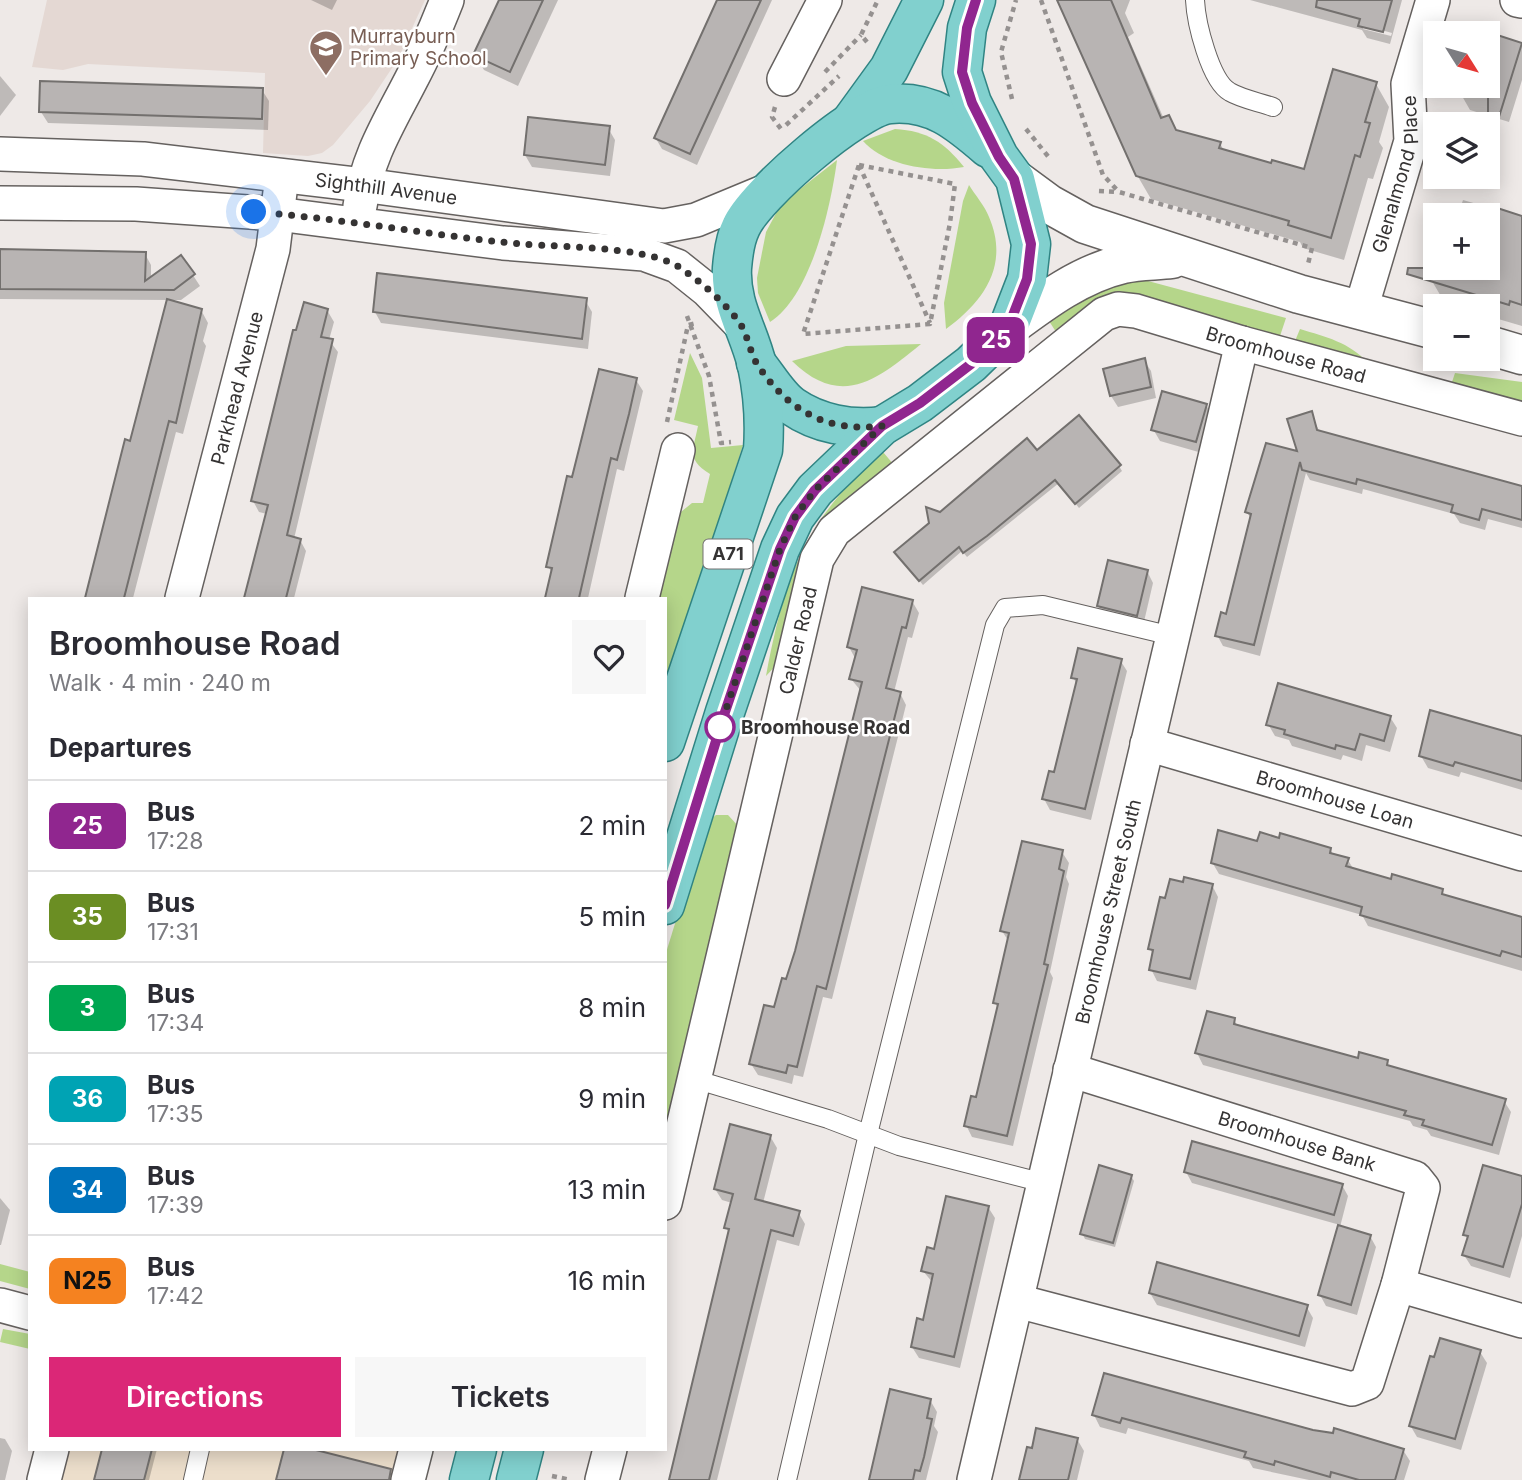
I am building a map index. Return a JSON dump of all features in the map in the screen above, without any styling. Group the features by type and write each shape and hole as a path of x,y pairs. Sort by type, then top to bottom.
{"main road":[{"name":"A71","path":"850,122 889,69 924,0"},
{"name":"Calder Road","path":"667,899 725,712 785,538 795,517 815,490 882,426 920,403 961,372 1008,328 1027,279 1031,244 1007,168 972,103 962,72 967,28 976,0"},
{"name":"A71","path":"882,426 860,429 825,422 790,405 757,363 741,325 732,267 741,227 766,191 850,122 888,104 923,105 952,117 1007,168"},
{"path":"1007,168 1049,204 1085,224 1299,294 1423,327"},
{"path":"1008,328 1045,301 1094,273 1125,263 1188,258"},
{"path":"1500,349 1522,355"},
{"name":"A71","path":"667,736 763,450 765,426 757,363"},
{"path":"469,1480 476,1451"},
{"path":"525,1451 534,1478"}],"street":[{"path":"358,224 363,185 382,130 429,46 446,0"},
{"name":"Glenalmond Place","path":"1362,309 1411,141 1408,85 1433,0"},
{"path":"784,79 830,8"},
{"name":"Sighthill Avenue","path":"0,154 143,159 363,185 664,226 696,220 766,191"},
{"path":"93,204 95,157"},
{"name":"Parkhead Avenue","path":"182,597 273,248 282,175"},
{"name":"Sighthill Avenue","path":"0,203 93,204 277,214 503,243 644,254 677,266 707,290 741,325"},
{"name":"Broomhouse Road","path":"1061,348 1104,314 1118,309 1136,311 1242,343 1522,419"},
{"name":"Broomhouse Street South","path":"974,1480 1242,343"},
{"name":"Calder Road","path":"667,1194 820,551 834,531 1061,348"},
{"path":"642,597 681,472"},
{"name":"Broomhouse Loan","path":"1147,744 1522,854"},
{"name":"Broomhouse Bank","path":"1017,1301 1352,1389 1367,1383 1398,1285 1423,1188 1415,1178 1070,1070"},
{"path":"1398,1285 1522,1321"},
{"path":"0,1305 28,1312"},
{"path":"44,1480 51,1451"},
{"path":"408,1480 415,1451"},
{"path":"602,1480 609,1451"}],"lane":[{"path":"1195,0 1196,17 1212,68 1228,92 1273,107"},
{"path":"787,1480 868,1134 995,625 1005,608 1043,605 1172,636"},
{"path":"694,1079 828,1119 899,1146 1044,1183"},
{"path":"193,1480 200,1451"}],"path":[{"path":"860,54 869,44 861,35 878,0"},
{"path":"1013,103 1001,52 1016,0"},
{"path":"1041,0 1104,175 1119,192"},
{"path":"772,138 841,74"},
{"path":"781,129 772,117 784,79"},
{"path":"1021,120 1044,154 1058,167"},
{"path":"859,165 930,324"},
{"path":"859,165 954,184 950,223 930,324"},
{"path":"859,165 803,334 930,324"},
{"path":"1090,188 1119,192 1312,248 1299,294"},
{"path":"681,472 664,434 688,326 687,305"},
{"path":"688,326 702,321"},
{"path":"688,326 709,376 721,443 732,442 730,428"},
{"path":"534,1478 570,1480"}],"shaded area":[{"name":"Murrayburn Primary School","path":"47,0 425,0 398,59 370,101 333,145 322,153 308,156 263,153 265,73 88,64 63,70 32,67"},
{"path":"68,1451 421,1451 414,1480 60,1480"}],"green space":[{"path":"895,129 916,132 934,139 964,167 938,169 910,166 872,150 863,141"},
{"path":"837,160 824,225 808,271 797,292 770,322 758,293 757,278 766,232 781,204"},
{"path":"969,185 987,213 995,235 994,267 981,295 946,329 944,303 963,201"},
{"path":"1120,281 1148,281 1286,318 1280,336 1144,297 1058,335 1049,321 1075,300"},
{"path":"1300,329 1345,345 1368,363 1295,341"},
{"path":"921,344 874,378 843,386 827,384 810,376 792,361 846,346"},
{"path":"690,353 702,378 711,448 743,445 667,682 667,597 652,597 671,520 692,503 703,503 710,474 694,459 693,448 698,426 674,420"},
{"path":"1455,373 1522,382 1522,405 1451,385"},
{"path":"883,452 894,465 836,512 781,660 766,676 781,608 802,552 816,526 834,502"},
{"path":"716,815 728,815 740,828 667,1139 667,950 706,823"},
{"path":"0,1264 28,1271 28,1288 0,1281"},
{"path":"3,1329 28,1334 28,1349 0,1342"}],"building":[{"path":"499,0 543,0 510,72 473,55"},
{"path":"717,0 761,0 690,154 654,138"},
{"path":"1057,0 1111,0 1161,118 1169,115 1176,130 1221,142 1219,148 1271,163 1272,160 1304,169 1333,69 1377,82 1365,122 1370,123 1360,157 1355,155 1331,238 1288,225 1289,221 1136,176"},
{"path":"1317,0 1392,0 1383,32 1358,26 1360,19 1316,7"},
{"path":"1500,36 1522,43 1500,114 1488,112 1488,98 1500,98"},
{"path":"40,81 263,88 262,119 39,112"},
{"path":"528,117 610,126 605,165 524,155"},
{"path":"1500,209 1522,216 1522,305 1510,301 1509,305 1500,302 1500,294 1473,294 1427,280 1500,280"},
{"path":"0,249 146,252 145,281 181,255 195,274 174,290 0,289"},
{"path":"1408,268 1423,268 1423,279 1407,274"},
{"path":"377,273 587,298 582,339 373,312"},
{"path":"167,299 202,309 176,423 169,421 124,597 85,597 125,439 130,441"},
{"path":"304,302 328,309 321,337 333,339 287,535 301,539 286,597 244,597 268,505 251,501 293,330 296,330"},
{"path":"1145,358 1151,387 1110,396 1103,369"},
{"path":"599,369 637,378 617,460 611,458 579,597 545,597 552,568 546,567 567,476 572,477"},
{"path":"1162,391 1207,404 1196,442 1151,430"},
{"path":"1312,411 1317,430 1522,486 1522,520 1482,509 1479,520 1451,512 1453,505 1357,479 1356,484 1302,470 1300,462 1254,645 1215,636 1221,612 1226,614 1251,514 1245,512 1266,443 1297,451 1287,419"},
{"path":"1079,415 1121,465 1075,504 1055,480 987,536 963,553 959,547 919,581 894,552 929,523 926,507 940,512 1027,438 1037,450"},
{"path":"1108,560 1148,570 1137,616 1097,606"},
{"path":"862,587 913,600 906,628 902,627 886,688 901,692 826,989 817,986 797,1067 788,1065 786,1073 749,1064 764,1005 774,1007 782,978 786,979 795,951 862,682 849,679 857,650 847,647"},
{"path":"1078,648 1122,659 1085,809 1042,799 1049,771 1054,772 1077,679 1071,678"},
{"path":"1278,683 1391,716 1384,741 1360,734 1355,750 1336,745 1335,749 1284,734 1285,730 1266,725"},
{"path":"1430,710 1522,736 1522,781 1455,762 1453,766 1419,756"},
{"path":"1218,830 1257,841 1260,832 1279,838 1280,833 1331,848 1330,853 1349,858 1346,866 1391,879 1392,874 1443,889 1442,894 1522,917 1522,957 1502,951 1500,956 1360,915 1362,907 1211,863"},
{"path":"1022,841 1063,850 1059,869 1064,871 1044,964 1048,965 1007,1136 964,1126 971,1096 976,1097 998,1004 993,1003 1009,933 1000,931"},
{"path":"1184,877 1213,884 1190,979 1149,970 1153,950 1148,949 1160,897 1165,898 1170,879 1183,882"},
{"path":"1207,1011 1235,1018 1234,1024 1358,1058 1359,1052 1388,1060 1387,1065 1506,1099 1492,1145 1422,1125 1424,1120 1404,1115 1406,1111 1195,1053"},
{"path":"730,1124 771,1135 755,1199 800,1211 793,1236 771,1230 709,1480 669,1480 729,1229 724,1228 733,1194 714,1189"},
{"path":"1192,1141 1343,1184 1334,1215 1184,1172"},
{"path":"1099,1165 1132,1175 1113,1243 1080,1234"},
{"path":"1483,1165 1522,1176 1522,1204 1503,1267 1462,1255 1468,1236 1463,1235"},
{"path":"946,1196 989,1206 954,1357 911,1347 917,1318 923,1320 933,1274 921,1271 927,1247 934,1249"},
{"path":"1338,1225 1371,1235 1351,1305 1318,1295"},
{"path":"1157,1262 1308,1305 1299,1336 1149,1293"},
{"path":"1440,1338 1481,1350 1455,1439 1409,1426 1430,1356 1434,1357"},
{"path":"1104,1373 1313,1430 1333,1433 1334,1428 1404,1449 1395,1480 1359,1480 1331,1472 1330,1477 1275,1461 1274,1465 1244,1457 1246,1452 1122,1418 1120,1423 1092,1415"},
{"path":"890,1389 931,1399 927,1418 932,1419 924,1457 920,1471 915,1470 913,1480 869,1480"},
{"path":"1036,1428 1078,1438 1068,1480 1019,1480 1027,1447 1032,1448"},
{"path":"101,1451 151,1451 144,1480 94,1480"},
{"path":"283,1451 320,1451 391,1469 389,1480 276,1480"}],"bus line":[{"name":"25","path":"667,899 725,712 780,549 795,517 815,490 882,426 920,403 971,364 1008,328 1027,279 1031,244 1014,179 999,157 972,103 962,72 967,28 976,0"}],"place":[{"name":"Murrayburn Primary School","path":"326,77"},
{"name":"Broomhouse Road","path":"720,727"}],"route":[{"path":"254,212 503,243 644,254 677,266 707,290 741,325 757,363 790,405 825,422 860,429 882,426 815,490 795,517 780,549 717,736 720,727"}]}
